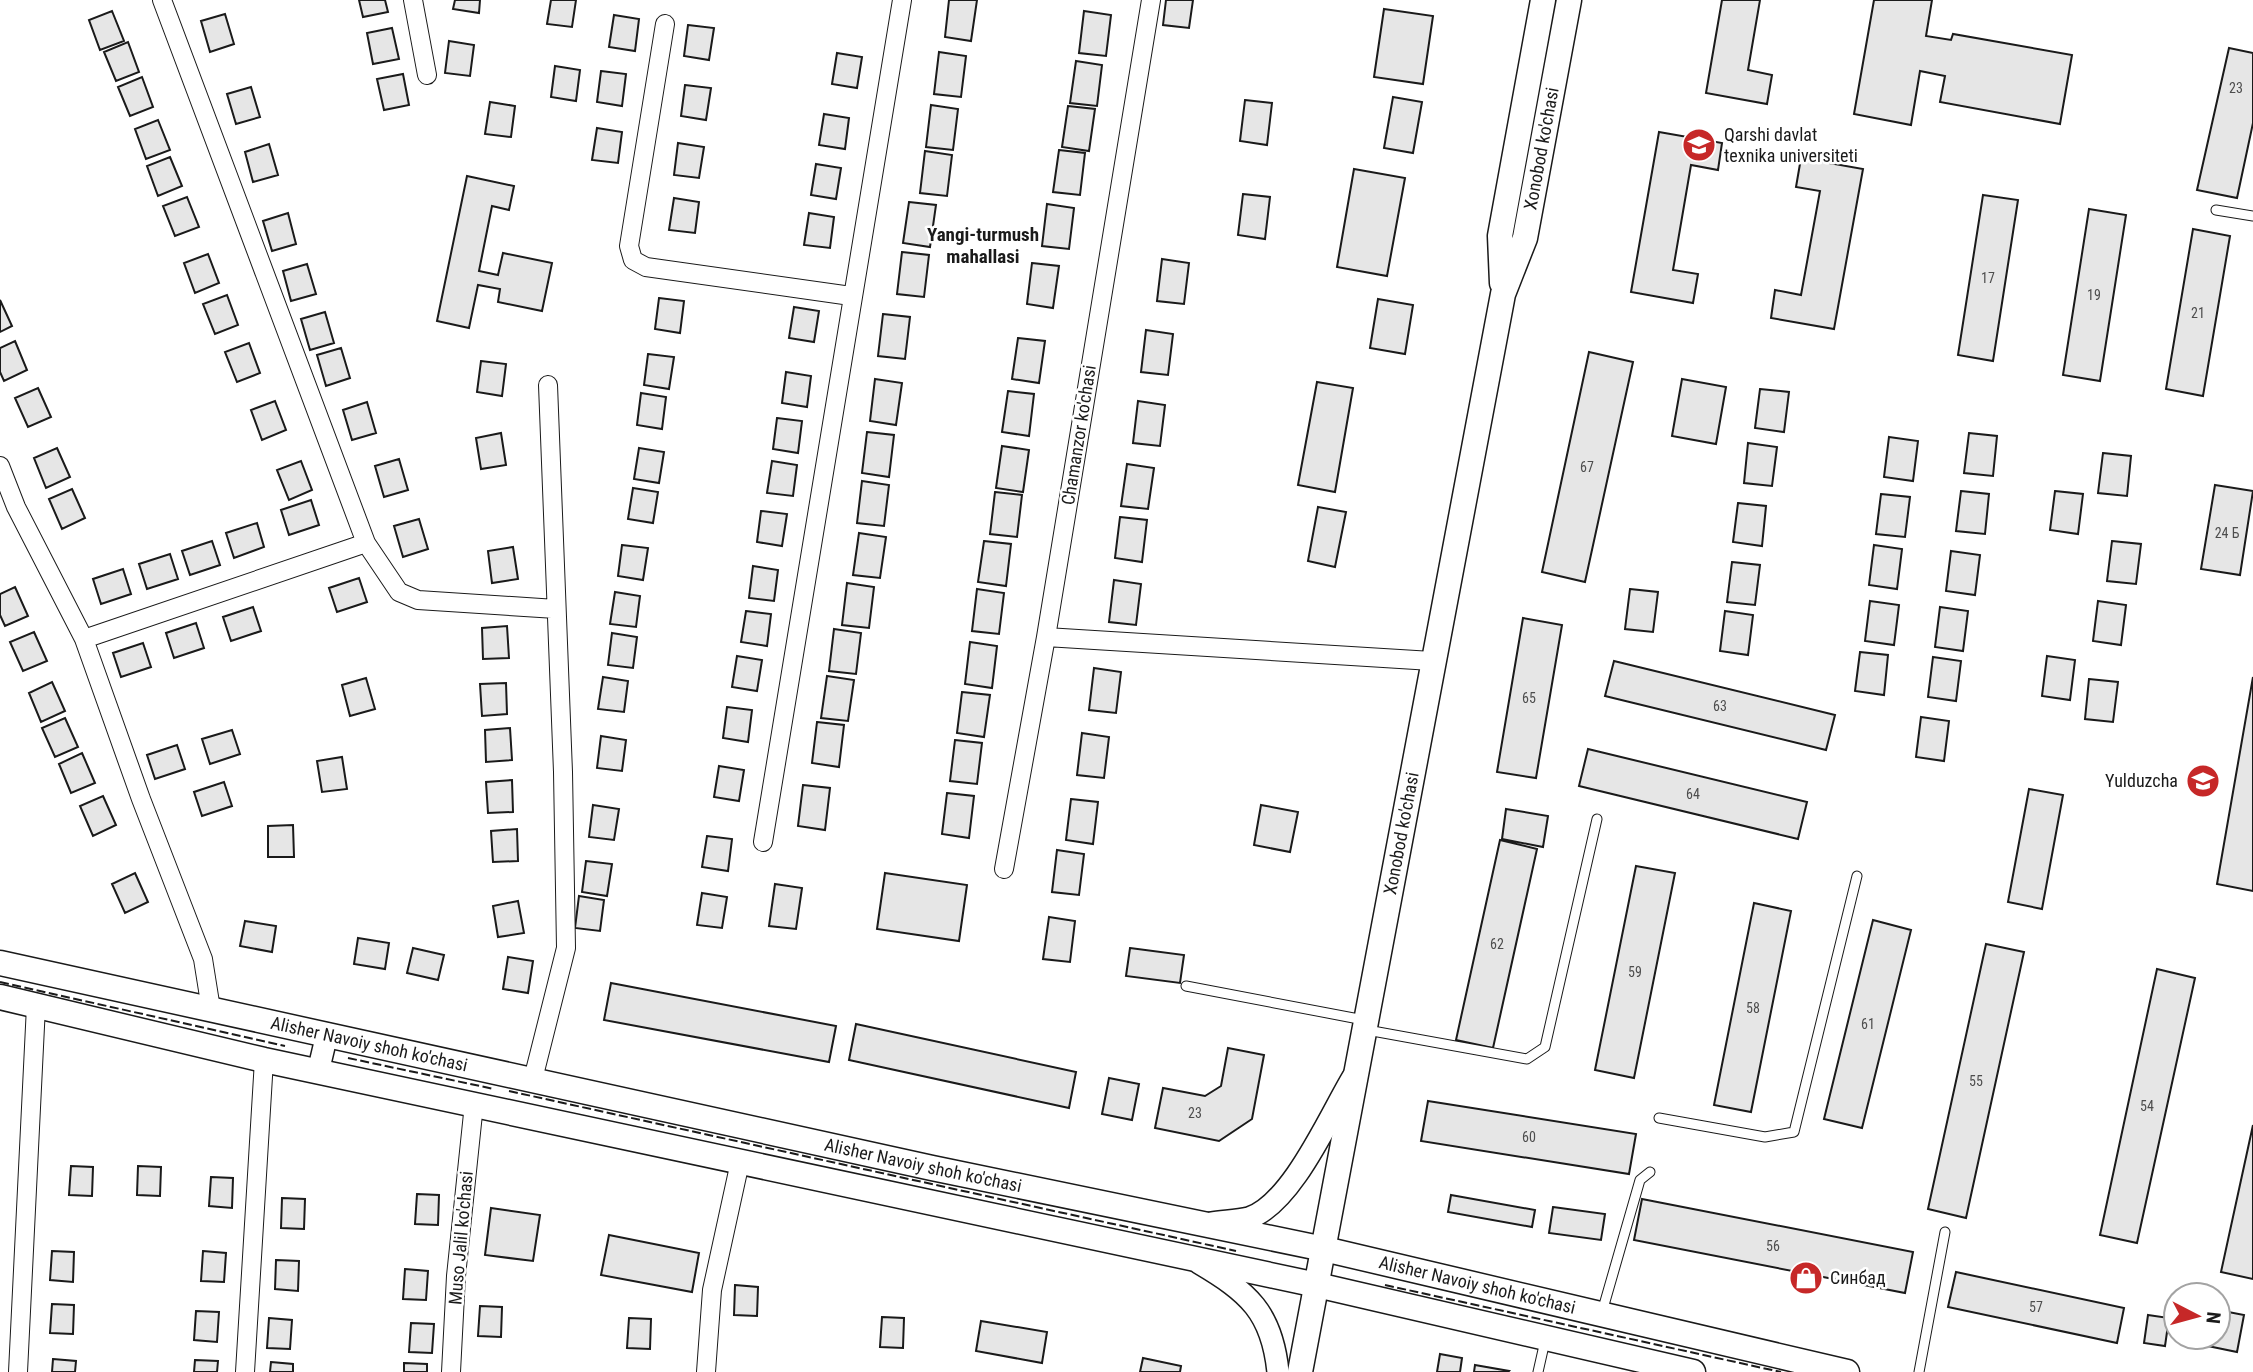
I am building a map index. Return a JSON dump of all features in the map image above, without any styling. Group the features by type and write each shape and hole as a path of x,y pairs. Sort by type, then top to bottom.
{"main road":[{"name":"Xonobod ko'chasi","path":"1503,294 1500,236 1543,0"},
{"name":"Xonobod ko'chasi","path":"1300,1372 1503,294 1525,237 1569,0"},
{"name":"Alisher Navoiy shoh ko'chasi","path":"0,963 1200,1225 1324,1249 1847,1372"},
{"name":"Alisher Navoiy shoh ko'chasi","path":"0,997 318,1072 1317,1286 1693,1372"}],"street":[{"path":"162,0 366,543 399,592 418,600 556,609"},
{"path":"412,0 427,75"},
{"path":"763,842 851,296 902,0"},
{"name":"Chamanzor ko'chasi","path":"1004,869 1046,637 1151,0"},
{"path":"665,24 629,246 633,260 646,267 851,296"},
{"path":"533,1079 566,948 548,385"},
{"path":"0,466 16,507 84,639 141,799 203,959 211,1009"},
{"path":"84,639 366,543"},
{"path":"1046,637 1432,661"},
{"path":"18,1372 36,1006"},
{"path":"318,1072 327,1034"},
{"path":"245,1372 264,1060"},
{"path":"1200,1225 1250,1217 1276,1202 1299,1170 1357,1069"},
{"name":"Muso Jalil ko'chasi","path":"451,1372 456,1276 474,1104"},
{"path":"706,1372 712,1290 740,1162"},
{"path":"1191,1259 1237,1286 1263,1314 1278,1372"}],"lane":[{"path":"2216,210 2253,216"},
{"path":"1186,986 1527,1059 1545,1046 1597,818"},
{"path":"1659,1118 1765,1137 1794,1132 1857,876"},
{"path":"1602,1314 1640,1180 1650,1172"},
{"path":"1919,1372 1945,1232"},
{"path":"1538,1372 1545,1339"}],"building":[{"path":"359,0 385,0 388,12 363,17"},
{"path":"455,0 480,0 479,13 453,9"},
{"path":"551,0 576,0 572,27 547,24"},
{"path":"949,0 977,0 971,41 945,37"},
{"path":"1166,0 1193,0 1189,28 1163,25"},
{"path":"1722,0 1760,0 1748,70 1772,75 1767,104 1706,93"},
{"path":"1874,0 1932,0 1926,36 1951,40 1953,34 2072,55 2060,124 1940,102 1945,76 1920,71 1911,125 1854,114"},
{"path":"1384,9 1433,16 1423,84 1374,77"},
{"path":"112,11 124,41 100,50 89,20"},
{"path":"1084,11 1111,15 1106,56 1079,53"},
{"path":"225,14 234,44 210,52 201,21"},
{"path":"614,15 639,19 635,51 609,47"},
{"path":"688,25 714,28 709,60 684,56"},
{"path":"392,28 399,59 373,64 367,33"},
{"path":"449,41 474,45 470,76 445,73"},
{"path":"128,42 139,72 116,81 104,52"},
{"path":"2229,48 2253,53 2253,123 2237,198 2197,190"},
{"path":"939,52 966,56 961,97 934,94"},
{"path":"837,53 862,57 857,88 832,84"},
{"path":"1076,61 1102,65 1097,106 1070,103"},
{"path":"555,66 580,70 576,101 551,97"},
{"path":"601,71 626,74 622,106 597,102"},
{"path":"403,74 409,105 384,110 377,79"},
{"path":"142,77 153,107 130,116 118,87"},
{"path":"685,85 711,88 706,120 681,116"},
{"path":"251,87 260,117 236,124 227,94"},
{"path":"1393,97 1422,102 1413,153 1384,148"},
{"path":"1245,100 1272,103 1267,145 1240,141"},
{"path":"490,102 515,106 511,137 485,134"},
{"path":"931,105 958,109 953,150 926,147"},
{"path":"1068,106 1095,109 1089,151 1062,147"},
{"path":"824,114 849,118 845,149 819,145"},
{"path":"158,120 170,150 146,159 135,129"},
{"path":"597,128 622,132 618,163 592,160"},
{"path":"1659,132 1722,143 1718,170 1691,165 1673,270 1698,274 1693,303 1631,292"},
{"path":"678,143 704,147 699,178 674,175"},
{"path":"269,144 278,175 253,182 245,152"},
{"path":"1059,150 1085,153 1080,195 1053,192"},
{"path":"925,151 952,155 947,196 920,193"},
{"path":"170,157 182,186 158,196 147,166"},
{"path":"1801,158 1863,169 1834,329 1771,318 1775,290 1801,295 1820,191 1796,187"},
{"path":"816,164 841,168 836,199 811,195"},
{"path":"1354,169 1405,178 1387,276 1337,267"},
{"path":"467,176 514,186 509,210 492,206 479,271 498,275 503,253 552,263 542,311 498,302 500,289 478,285 469,328 437,321"},
{"path":"1243,194 1270,197 1265,239 1238,235"},
{"path":"1983,195 2018,200 1993,361 1958,355"},
{"path":"187,197 199,227 175,236 163,206"},
{"path":"674,198 699,202 695,233 669,230"},
{"path":"909,202 936,205 930,247 903,243"},
{"path":"1047,204 1074,208 1069,249 1042,246"},
{"path":"2089,209 2126,215 2100,381 2063,375"},
{"path":"288,213 296,244 272,251 263,221"},
{"path":"809,213 834,217 830,248 804,245"},
{"path":"2193,229 2230,236 2203,396 2166,389"},
{"path":"902,252 929,255 924,297 897,294"},
{"path":"208,254 219,283 195,293 184,263"},
{"path":"1162,259 1189,263 1184,304 1157,301"},
{"path":"1032,263 1059,266 1053,308 1027,304"},
{"path":"307,264 316,294 291,301 283,271"},
{"path":"227,295 238,325 215,334 203,304"},
{"path":"659,298 684,301 680,333 655,329"},
{"path":"1378,299 1413,305 1405,354 1370,348"},
{"path":"0,300 12,326 0,332"},
{"path":"794,307 819,311 814,342 789,338"},
{"path":"325,312 334,343 310,350 301,319"},
{"path":"883,314 910,317 905,359 878,356"},
{"path":"1146,330 1173,334 1168,375 1141,372"},
{"path":"1018,338 1045,341 1039,383 1012,379"},
{"path":"15,341 27,370 4,381 0,372 0,348"},
{"path":"249,343 260,373 237,382 225,352"},
{"path":"341,348 350,378 326,386 317,355"},
{"path":"1589,352 1633,362 1585,582 1542,572"},
{"path":"648,354 674,357 669,389 644,385"},
{"path":"481,361 506,364 502,396 477,392"},
{"path":"786,372 811,376 807,407 782,403"},
{"path":"875,379 902,383 896,425 870,421"},
{"path":"1682,379 1726,387 1716,444 1672,436"},
{"path":"1317,382 1353,388 1335,492 1298,485"},
{"path":"38,388 51,417 28,427 15,398"},
{"path":"1760,389 1789,392 1784,432 1755,428"},
{"path":"1008,391 1034,394 1029,436 1002,432"},
{"path":"641,393 666,397 662,429 637,425"},
{"path":"275,401 286,430 262,440 251,410"},
{"path":"1138,401 1165,405 1160,446 1133,443"},
{"path":"367,402 376,433 352,440 343,410"},
{"path":"777,418 802,421 798,453 773,449"},
{"path":"867,432 894,435 889,477 862,473"},
{"path":"501,433 506,465 481,469 476,438"},
{"path":"1969,433 1997,436 1993,476 1964,473"},
{"path":"1889,437 1918,441 1913,481 1884,477"},
{"path":"1748,443 1777,447 1772,486 1744,483"},
{"path":"1002,446 1029,450 1023,492 996,488"},
{"path":"57,448 70,477 46,488 34,458"},
{"path":"639,448 664,452 659,483 634,479"},
{"path":"2103,453 2131,456 2127,496 2098,493"},
{"path":"399,459 408,490 384,497 375,466"},
{"path":"301,461 312,490 289,500 277,470"},
{"path":"772,461 797,465 793,496 767,493"},
{"path":"1127,464 1154,468 1148,509 1121,506"},
{"path":"862,481 889,485 884,526 857,523"},
{"path":"2215,485 2253,491 2240,575 2201,569"},
{"path":"633,488 658,492 653,523 628,519"},
{"path":"72,489 85,518 62,529 49,499"},
{"path":"1961,491 1989,494 1985,534 1956,531"},
{"path":"2055,491 2083,494 2078,534 2050,530"},
{"path":"995,492 1022,495 1017,537 990,534"},
{"path":"1881,494 1910,497 1905,537 1876,534"},
{"path":"311,500 319,525 289,535 281,510"},
{"path":"1738,503 1766,506 1762,546 1733,542"},
{"path":"1318,507 1346,512 1335,567 1308,561"},
{"path":"761,511 787,514 782,546 757,542"},
{"path":"1120,517 1147,520 1142,562 1115,558"},
{"path":"419,519 428,549 403,557 394,526"},
{"path":"257,523 264,547 234,558 226,533"},
{"path":"859,533 886,537 880,578 853,575"},
{"path":"212,541 220,565 190,575 182,551"},
{"path":"984,541 1011,544 1006,586 978,582"},
{"path":"2112,541 2141,544 2136,584 2107,581"},
{"path":"622,545 648,548 643,580 618,576"},
{"path":"1874,545 1902,549 1897,589 1869,585"},
{"path":"513,547 518,579 492,583 488,551"},
{"path":"1951,551 1980,555 1975,595 1946,591"},
{"path":"170,554 178,579 147,589 139,564"},
{"path":"1732,562 1760,565 1755,605 1727,602"},
{"path":"753,566 778,570 774,601 749,598"},
{"path":"123,569 131,594 101,604 93,579"},
{"path":"359,578 367,602 337,612 329,588"},
{"path":"1114,580 1141,584 1136,625 1109,622"},
{"path":"847,583 874,587 869,628 842,625"},
{"path":"15,587 28,616 5,626 0,615 0,594"},
{"path":"977,589 1004,593 999,634 972,631"},
{"path":"1630,589 1658,592 1653,632 1625,629"},
{"path":"615,592 640,596 636,627 610,624"},
{"path":"1870,601 1899,605 1894,645 1865,641"},
{"path":"2098,601 2126,605 2121,645 2093,641"},
{"path":"253,607 261,631 231,641 223,617"},
{"path":"1940,607 1968,611 1963,651 1935,647"},
{"path":"746,611 771,614 767,646 741,642"},
{"path":"1725,611 1753,615 1748,655 1720,651"},
{"path":"1523,618 1562,625 1536,778 1497,772"},
{"path":"196,623 204,648 174,658 166,633"},
{"path":"507,626 509,658 483,659 482,628"},
{"path":"834,629 861,633 856,674 829,671"},
{"path":"34,632 47,661 23,671 10,642"},
{"path":"612,633 637,637 633,668 608,665"},
{"path":"970,642 997,646 992,688 965,684"},
{"path":"143,643 151,667 121,677 113,653"},
{"path":"1860,652 1888,655 1884,695 1855,691"},
{"path":"737,656 762,660 757,691 732,687"},
{"path":"2047,656 2075,660 2070,700 2042,696"},
{"path":"1933,657 1961,661 1956,701 1928,697"},
{"path":"1614,661 1835,715 1826,750 1605,696"},
{"path":"1094,668 1121,672 1116,713 1089,710"},
{"path":"827,676 854,680 848,721 821,718"},
{"path":"603,677 628,681 624,712 598,709"},
{"path":"2253,677 2253,891 2217,884"},
{"path":"366,678 375,709 350,716 342,685"},
{"path":"2089,679 2118,682 2113,722 2085,719"},
{"path":"52,682 65,711 41,722 29,693"},
{"path":"506,683 507,714 482,716 480,684"},
{"path":"962,692 990,695 984,737 957,733"},
{"path":"727,707 752,710 748,742 723,738"},
{"path":"1921,717 1949,721 1944,761 1916,757"},
{"path":"65,718 78,747 55,757 42,728"},
{"path":"817,722 844,725 839,767 812,763"},
{"path":"510,728 512,760 486,762 485,730"},
{"path":"232,730 240,754 210,764 202,739"},
{"path":"1082,733 1109,737 1104,778 1077,775"},
{"path":"601,736 626,740 622,771 597,768"},
{"path":"955,740 982,743 977,784 950,781"},
{"path":"177,745 185,769 155,779 147,755"},
{"path":"1588,749 1807,802 1798,839 1579,786"},
{"path":"82,753 95,783 71,793 59,764"},
{"path":"342,757 347,789 322,792 317,761"},
{"path":"719,766 744,770 739,801 714,797"},
{"path":"512,780 513,812 488,813 486,782"},
{"path":"224,782 232,806 202,816 194,792"},
{"path":"803,785 830,788 825,830 798,826"},
{"path":"2029,789 2063,795 2042,909 2008,902"},
{"path":"947,793 974,796 969,838 942,834"},
{"path":"103,796 116,825 93,836 80,806"},
{"path":"1071,799 1098,802 1093,844 1066,840"},
{"path":"593,805 619,809 614,840 589,837"},
{"path":"1261,805 1298,812 1290,852 1254,845"},
{"path":"1506,809 1548,816 1543,847 1502,839"},
{"path":"293,825 294,857 268,857 268,826"},
{"path":"517,829 518,861 493,862 491,831"},
{"path":"707,836 732,839 728,871 702,867"},
{"path":"1500,840 1537,849 1493,1048 1456,1040"},
{"path":"1057,850 1084,854 1079,895 1052,892"},
{"path":"586,861 612,864 607,896 582,892"},
{"path":"1636,866 1675,873 1634,1078 1595,1070"},
{"path":"135,873 148,902 125,913 112,884"},
{"path":"885,873 967,885 959,941 877,929"},
{"path":"775,884 802,888 796,929 769,926"},
{"path":"702,893 727,897 722,928 697,925"},
{"path":"579,896 604,900 600,931 575,928"},
{"path":"518,901 524,933 498,937 493,906"},
{"path":"1754,903 1791,911 1751,1112 1714,1105"},
{"path":"1049,917 1075,921 1070,962 1043,959"},
{"path":"1873,920 1911,930 1862,1128 1824,1119"},
{"path":"245,921 276,926 272,952 240,946"},
{"path":"358,938 389,943 385,969 354,964"},
{"path":"1986,944 2024,952 1966,1218 1928,1209"},
{"path":"413,948 444,955 438,980 407,973"},
{"path":"1130,948 1184,955 1180,983 1126,976"},
{"path":"508,957 533,961 528,993 503,989"},
{"path":"2157,969 2195,978 2137,1243 2100,1235"},
{"path":"611,983 836,1026 829,1062 604,1020"},
{"path":"856,1024 1076,1072 1069,1108 849,1060"},
{"path":"1228,1048 1264,1055 1252,1119 1219,1141 1155,1128 1163,1088 1205,1096 1221,1086"},
{"path":"1109,1078 1139,1084 1132,1120 1102,1114"},
{"path":"1428,1101 1636,1134 1629,1174 1421,1141"},
{"path":"2253,1125 2253,1279 2221,1272"},
{"path":"71,1166 93,1167 92,1196 69,1195"},
{"path":"138,1166 161,1167 160,1196 137,1195"},
{"path":"211,1177 233,1178 232,1208 209,1206"},
{"path":"417,1194 439,1195 438,1225 415,1224"},
{"path":"1451,1195 1535,1210 1532,1227 1448,1212"},
{"path":"282,1198 305,1199 304,1229 281,1228"},
{"path":"1642,1199 1913,1252 1905,1293 1634,1240"},
{"path":"1553,1207 1605,1214 1601,1240 1549,1233"},
{"path":"491,1208 540,1215 533,1261 485,1255"},
{"path":"609,1235 699,1253 692,1292 601,1275"},
{"path":"52,1251 74,1252 73,1282 50,1280"},
{"path":"203,1251 226,1253 224,1282 201,1281"},
{"path":"276,1260 299,1261 298,1291 275,1289"},
{"path":"405,1269 428,1271 426,1300 403,1299"},
{"path":"1956,1272 2124,1308 2117,1343 1948,1307"},
{"path":"735,1285 758,1287 757,1316 734,1315"},
{"path":"52,1304 74,1305 73,1334 50,1333"},
{"path":"480,1306 502,1307 501,1337 478,1336"},
{"path":"196,1311 219,1312 217,1342 194,1340"},
{"path":"2232,1313 2244,1315 2237,1352 2232,1351"},
{"path":"2148,1315 2162,1317 2162,1346 2144,1343"},
{"path":"882,1317 904,1318 903,1348 880,1347"},
{"path":"269,1318 292,1320 290,1349 267,1348"},
{"path":"629,1318 651,1319 650,1349 627,1348"},
{"path":"981,1321 1047,1332 1042,1363 976,1351"},
{"path":"411,1323 434,1324 432,1353 409,1352"},
{"path":"1440,1354 1462,1358 1460,1372 1437,1372"},
{"path":"1143,1358 1181,1366 1180,1372 1140,1372"},
{"path":"53,1359 76,1361 75,1372 52,1372"},
{"path":"195,1360 218,1361 217,1372 194,1372"},
{"path":"271,1362 293,1364 293,1372 270,1372"},
{"path":"404,1363 427,1364 427,1372 404,1372"},
{"path":"1475,1365 1509,1371 1474,1372"}],"fence":[{"path":"0,982 285,1046"},
{"path":"348,1058 494,1089"},
{"path":"509,1091 1236,1251"},
{"path":"1385,1285 1781,1372"}],"place":[{"name":"Qarshi davlat texnika universiteti","path":"1699,145"},
{"name":"Yulduzcha","path":"2203,781"},
{"name":"Синбад","path":"1806,1278"}],"district":[{"name":"Yangi-turmush mahallasi","path":"983,245"}]}
